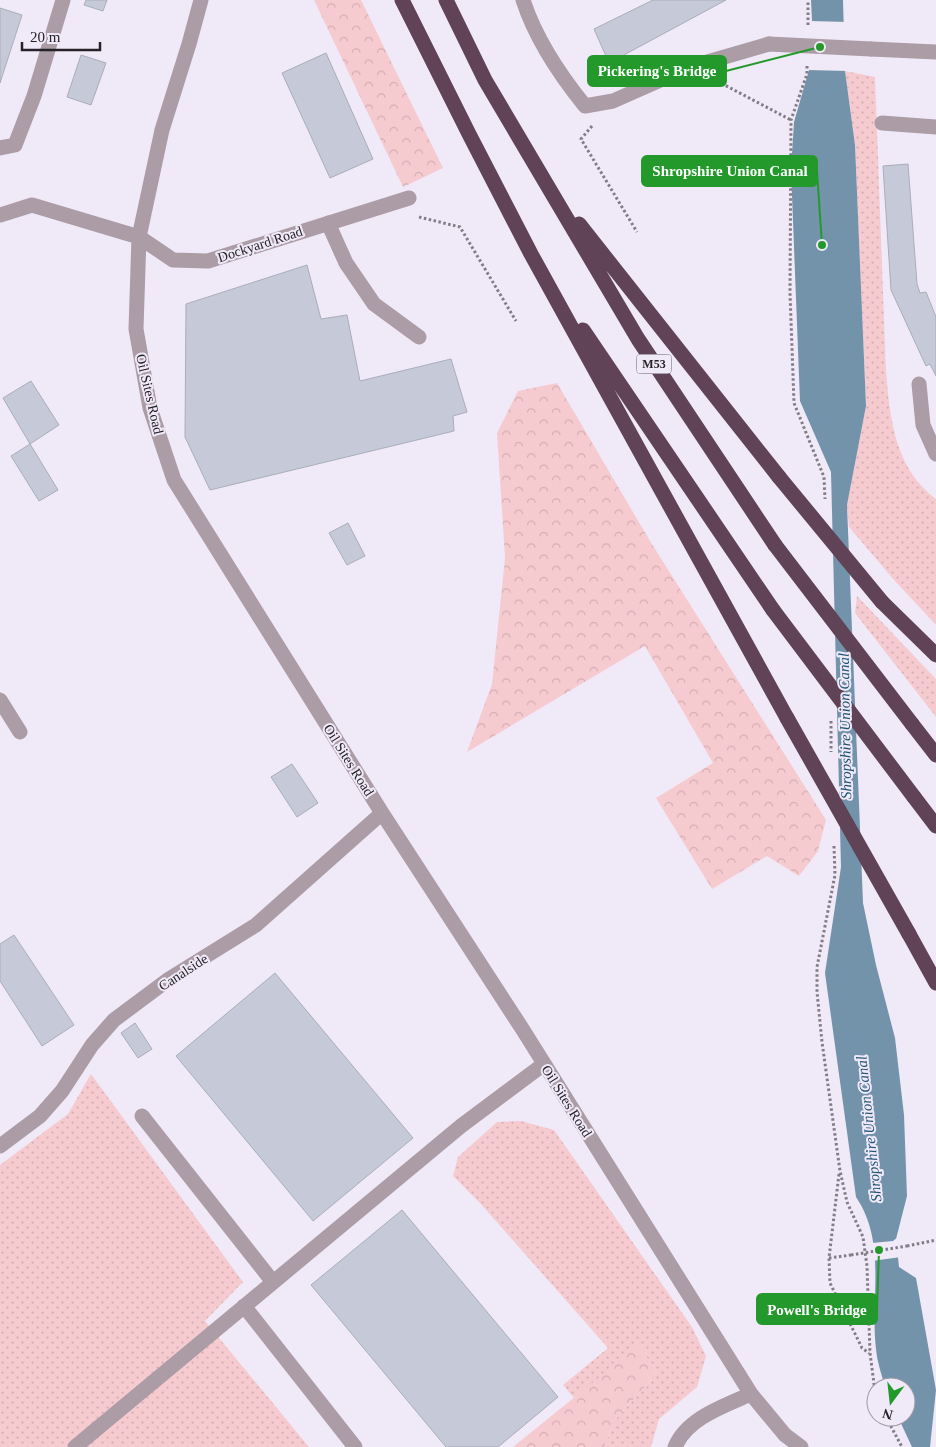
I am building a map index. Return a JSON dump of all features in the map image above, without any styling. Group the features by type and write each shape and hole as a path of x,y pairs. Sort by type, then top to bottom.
{"highway":[{"name":"M53","path":"402,0 468,134 531,254 773,610 936,826"},
{"name":"M53","path":"446,0 485,80 638,339 775,545 936,755"},
{"path":"542,177 779,477 882,602 936,654"},
{"path":"531,254 786,718 936,983"}],"street":[{"path":"0,148 15,145 34,96 63,0"},
{"name":"Oil Sites Road","path":"201,0 162,130 139,237 136,329 150,408 174,480 382,813 544,1064 751,1394 786,1434 801,1447"},
{"path":"523,0 530,21 561,76 585,106 613,101 690,67 769,44 936,52"},
{"path":"882,123 936,127"},
{"name":"Dockyard Road","path":"0,215 32,205 139,237 173,260 208,261 409,198"},
{"path":"328,223 346,263 374,304 419,337"},
{"path":"919,384 923,425 936,454"},
{"path":"0,700 20,732"},
{"name":"Canalside","path":"0,1146 40,1116 62,1091 92,1045 114,1020 169,979 256,925 382,813"},
{"path":"75,1447 461,1126 544,1064"},
{"path":"142,1116 273,1282"},
{"path":"244,1306 355,1447"},
{"path":"675,1447 678,1439 689,1426 718,1409 751,1394"}],"path":[{"path":"690,67 791,120"},
{"path":"613,101 581,140 637,232"},
{"path":"388,204 407,214 460,227 516,321"},
{"path":"840,1171 829,1258 830,1283 862,1348 870,1353"},
{"path":"829,1258 936,1240"},
{"path":"891,1427 902,1447"}],"green space":[{"path":"314,0 361,0 443,168 403,187"},
{"path":"845,71 875,77 888,390 893,425 903,458 911,473 922,487 936,499 936,625 894,580 849,527 847,505 866,406 855,145"},
{"path":"557,383 650,541 826,820 818,851 799,876 767,856 712,889 656,798 713,763 645,646 467,752 492,684 505,558 497,433 518,391"},
{"path":"857,596 936,679 936,717 855,613"},
{"path":"91,1074 243,1282 205,1321 309,1447 0,1447 0,1165 68,1114"},
{"path":"521,1121 554,1130 692,1327 706,1356 697,1387 659,1419 651,1447 604,1447 614,1421 657,1373 639,1346 574,1398 563,1385 608,1348 480,1203 453,1176 458,1157 497,1122"},
{"path":"639,1345 657,1373 614,1421 604,1447 513,1447"}],"water":[{"path":"811,0 843,0 845,71 855,145 866,406 847,505 863,903 876,965 895,1038 904,1115 907,1196 896,1239 899,1267 916,1278 936,1390 930,1447 912,1447 903,1427 916,1427 916,1377 882,1377 877,1359 874,1252 866,1215 856,1197 825,973 841,867 831,472 800,401 791,170 794,122 809,70 812,21"}],"pier":[{"path":"810,21 847,22 848,71 807,70"},
{"path":"899,1236 901,1257 872,1261 872,1243 893,1241"}],"building":[{"path":"86,0 107,0 103,11 84,5"},
{"path":"653,0 726,0 609,63 594,29"},
{"path":"0,8 22,15 0,83"},
{"path":"326,53 373,159 330,178 282,73"},
{"path":"81,55 106,63 91,105 67,97"},
{"path":"908,164 917,284 920,293 926,292 936,317 936,376 930,364 926,366 891,290 883,166"},
{"path":"307,265 321,319 347,315 360,381 451,359 467,412 453,416 454,431 210,490 185,437 186,304"},
{"path":"31,381 59,425 30,444 3,398"},
{"path":"30,444 58,490 39,501 11,456"},
{"path":"348,523 365,556 347,565 329,533"},
{"path":"292,764 318,803 297,817 271,777"},
{"path":"14,935 74,1025 42,1046 0,981 0,944"},
{"path":"275,973 413,1138 313,1221 176,1056"},
{"path":"135,1023 152,1049 138,1058 121,1033"},
{"path":"402,1210 558,1397 498,1447 446,1447 311,1285"}],"place":[{"name":"Pickering's Bridge","path":"820,47"},
{"name":"Shropshire Union Canal","path":"822,245"},
{"name":"Powell's Bridge","path":"879,1250"}]}
